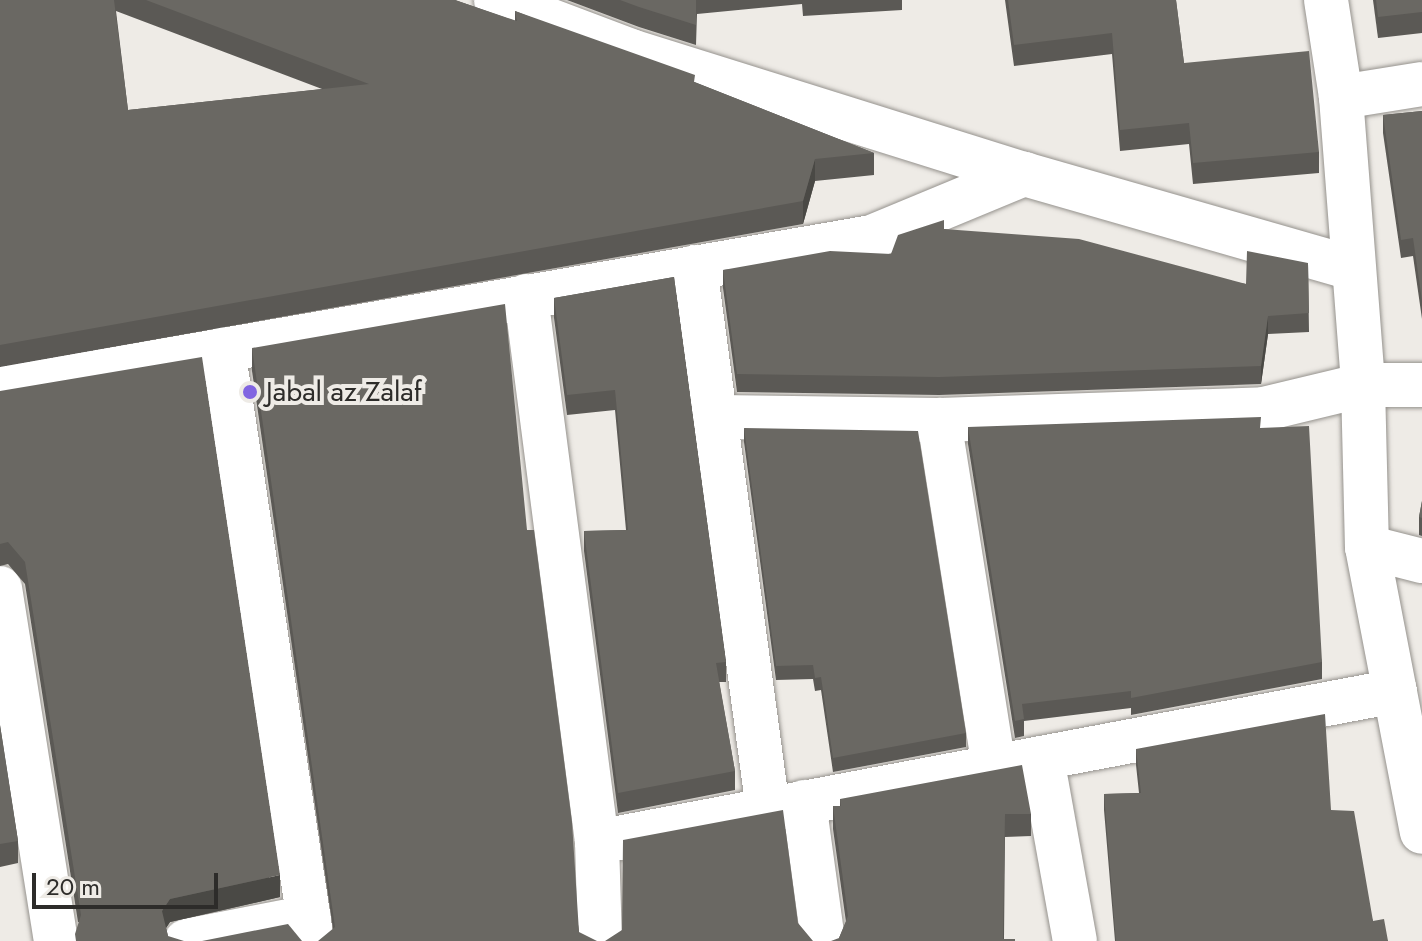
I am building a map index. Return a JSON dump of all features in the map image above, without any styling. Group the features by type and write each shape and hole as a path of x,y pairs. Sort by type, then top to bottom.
{"street":[{"path":"496,0 631,51 1024,174 1352,268"},
{"path":"1326,0 1341,97 1363,385 1367,547 1422,832"},
{"path":"1341,97 1422,84"},
{"path":"2,377 223,349 872,237 1024,174"},
{"path":"695,267 786,806 823,941"},
{"path":"526,296 597,842 600,941"},
{"path":"186,941 310,929 223,349"},
{"path":"719,417 939,420 1264,409 1363,385 1422,385"},
{"path":"939,420 994,767"},
{"path":"1367,547 1422,561"},
{"path":"0,588 56,941"},
{"path":"597,842 1395,691"},
{"path":"1042,758 1075,941"}],"building":[{"path":"0,0 114,0 128,110 369,84 146,0 455,0 517,21 515,11 695,75 694,82 874,153 815,159 803,201 0,345"},
{"path":"620,0 696,0 696,25 639,7"},
{"path":"1008,0 1176,0 1184,63 1309,51 1319,152 1193,163 1189,123 1120,130 1112,33 1014,45"},
{"path":"1376,0 1422,0 1422,12 1378,17"},
{"path":"1422,111 1422,301 1413,238 1401,240 1383,115"},
{"path":"944,220 944,229 1079,239 1246,284 1247,251 1308,263 1309,313 1268,316 1261,366 939,377 737,374 723,270 830,251 891,254 898,235"},
{"path":"674,277 726,662 716,663 735,771 618,793 584,531 628,530 615,390 567,395 554,298"},
{"path":"505,304 527,530 534,530 572,822 579,932 597,941 318,941 335,927 252,348"},
{"path":"202,357 280,875 170,899 162,911 168,936 184,941 76,941 81,915 25,562 8,542 0,544 0,391"},
{"path":"1261,417 1260,428 1309,426 1322,662 1131,698 1131,691 1022,704 1024,719 1015,721 968,427"},
{"path":"744,428 918,431 966,733 833,758 821,677 815,678 813,665 776,666"},
{"path":"1325,714 1331,810 1354,811 1373,921 1384,919 1388,941 1116,941 1104,794 1141,793 1136,749"},
{"path":"0,725 18,841 0,844"},
{"path":"1022,765 1031,814 1005,814 1003,939 1015,941 831,941 839,938 848,916 833,806 841,806 840,799"},
{"path":"783,810 798,923 813,941 605,941 622,930 623,840"},
{"path":"288,924 302,941 202,941"}],"place":[{"name":"Jabal az Zalaf","path":"250,392"}]}
